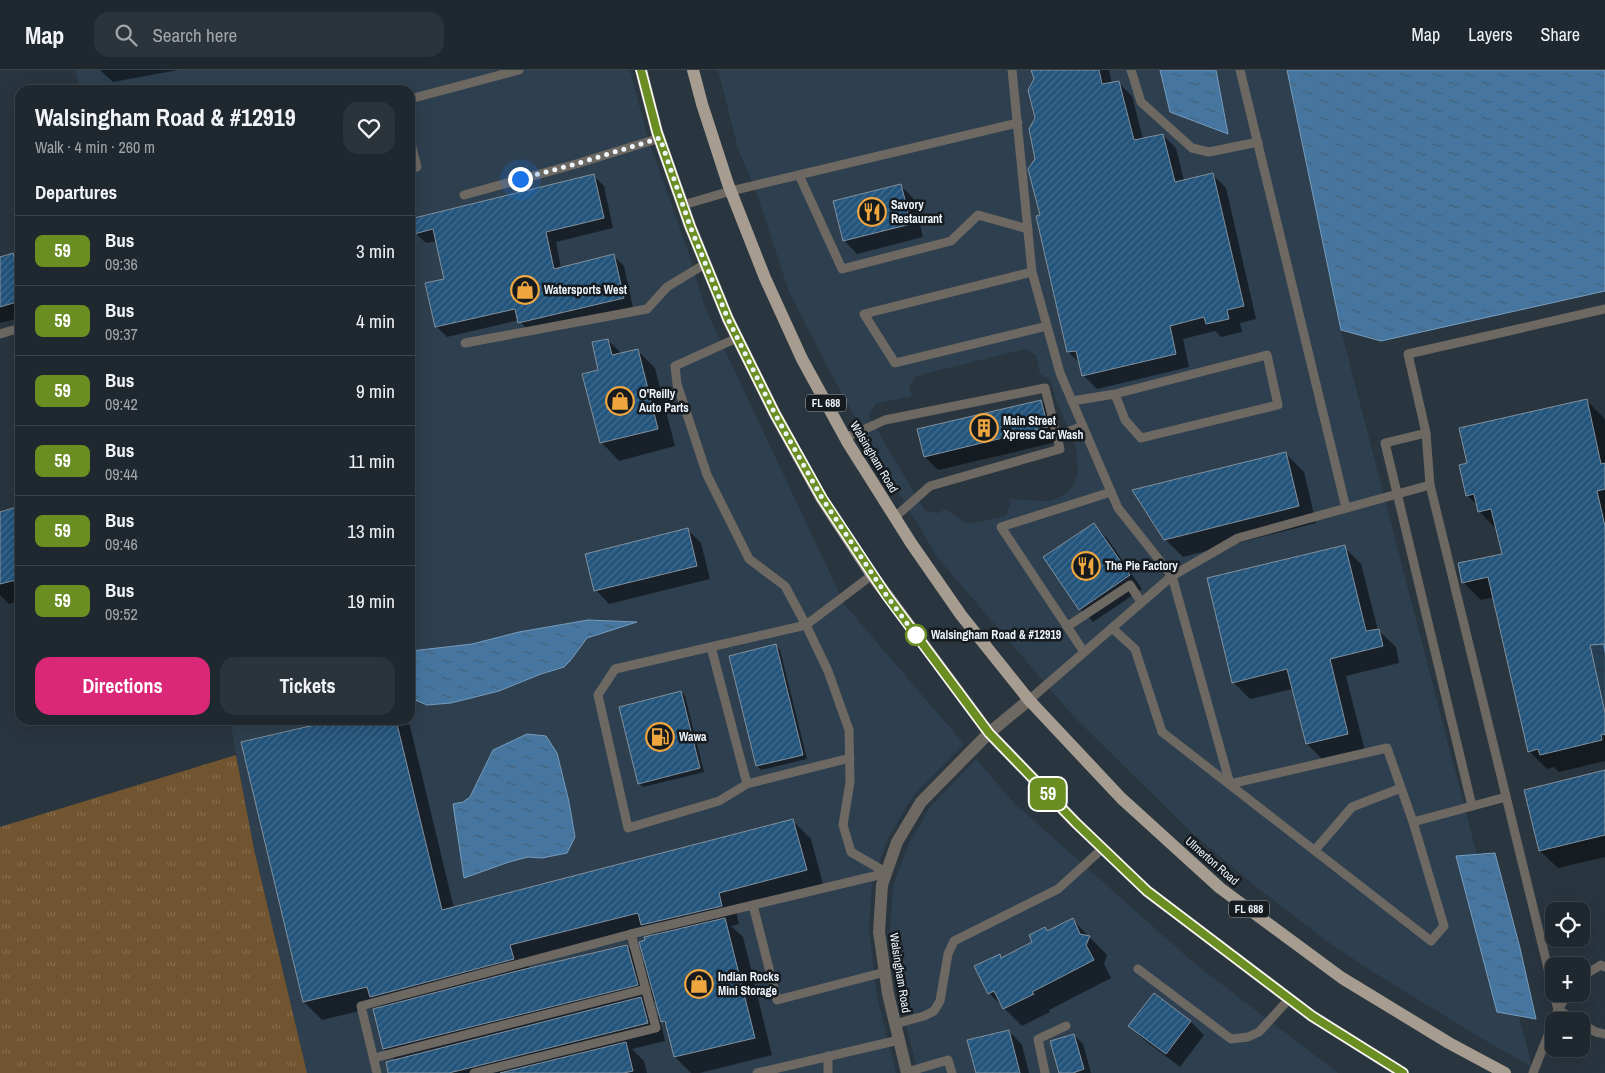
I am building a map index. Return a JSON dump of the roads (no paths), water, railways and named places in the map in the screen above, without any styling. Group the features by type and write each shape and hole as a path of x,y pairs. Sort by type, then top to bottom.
{"main road":[{"path":"641,70 660,138 705,264 737,338 775,414 822,498 872,575 989,733 1102,849 1147,891 1312,1016 1403,1073"},
{"name":"Walsingham Road","path":"693,70 702,104 731,191 766,278 802,359 845,438 895,518 962,615 1029,700"},
{"name":"Ulmerton Road","path":"1029,700 1121,798 1220,888 1342,978 1448,1043 1505,1073"}],"street":[{"name":"Walsingham Road","path":"907,1073 895,1024 879,932 882,885 897,842 921,802 989,733 1029,700"}],"lane":[{"path":"415,98 519,70"},
{"path":"1012,70 1032,272 1060,373 1118,508 1172,576 1230,784"},
{"path":"1131,70 1141,102 1192,148 1209,152 1258,142"},
{"path":"1240,70 1346,508"},
{"path":"683,205 731,191 1018,124"},
{"path":"464,195 576,164 660,138"},
{"path":"799,175 842,269 951,241 978,215 1028,229"},
{"path":"465,343 647,309 667,287 705,264"},
{"path":"1032,272 864,314 896,363 1047,326"},
{"path":"1545,957 1430,485 1426,433 1408,354 1605,309"},
{"path":"0,334 15,330"},
{"path":"737,338 675,366 677,384 707,475 749,559 785,586 828,671 849,730 850,782 843,826 851,852 887,873"},
{"path":"1072,401 1115,394 1267,355 1278,405 1141,438 1125,420 1115,394"},
{"path":"845,438 885,420 1045,388 1060,449 930,486 895,518"},
{"path":"1057,436 1083,426"},
{"path":"1426,433 1385,443 1472,806"},
{"path":"1029,700 1172,576 1238,538 1430,485"},
{"path":"1084,652 1001,527 1112,492"},
{"path":"850,758 747,784 719,801 628,828 598,695 615,669 806,625 872,575"},
{"path":"1068,626 1130,585 1141,602"},
{"path":"1112,628 1135,649 1162,732 1431,941 1444,926 1413,822 1387,748 1230,784"},
{"path":"710,647 747,784"},
{"path":"1315,850 1352,807 1401,788"},
{"path":"1413,822 1506,797"},
{"path":"895,1024 924,1016 934,1011 940,1001 948,954 954,941 1058,889 1102,849"},
{"path":"377,1073 361,1006 631,934 887,873"},
{"path":"753,905 777,1000 885,972"},
{"path":"474,1073 656,1028 631,934"},
{"path":"1590,972 1601,965 1605,967"},
{"path":"1138,969 1231,1039 1248,1037 1259,1032 1289,999"},
{"path":"374,1058 646,989"},
{"path":"1556,1002 1558,1010 1561,1012"},
{"path":"1533,1073 1562,1002"},
{"path":"1045,1073 1038,1039 1066,1026"},
{"path":"1590,1029 1605,1034"},
{"path":"757,1073 899,1040"},
{"path":"828,1056 828,1073"},
{"path":"907,1073 948,1060 952,1073"}],"water":[{"path":"1160,70 1216,70 1228,134 1170,112"},
{"path":"1287,70 1605,70 1605,291 1381,341 1341,330"},
{"path":"1572,614 1605,618 1605,736"},
{"path":"588,620 637,622 587,638 564,667 499,691 451,703 427,705 415,700 415,651 472,644 519,632"},
{"path":"527,734 546,736 557,753 575,837 567,853 542,858 528,857 464,878 453,804 463,802 470,797 493,750"},
{"path":"1495,853 1536,1019 1497,1012 1456,856"}],"place":[{"name":"Savory Restaurant","path":"872,212"},
{"name":"Watersports West","path":"525,290"},
{"name":"O'Reilly Auto Parts","path":"620,401"},
{"name":"Main Street Xpress Car Wash","path":"984,428"},
{"name":"The Pie Factory","path":"1086,566"},
{"name":"Walsingham Road & #12919","path":"916,635"},
{"name":"Wawa","path":"660,737"},
{"name":"Indian Rocks Mini Storage","path":"699,984"}]}
